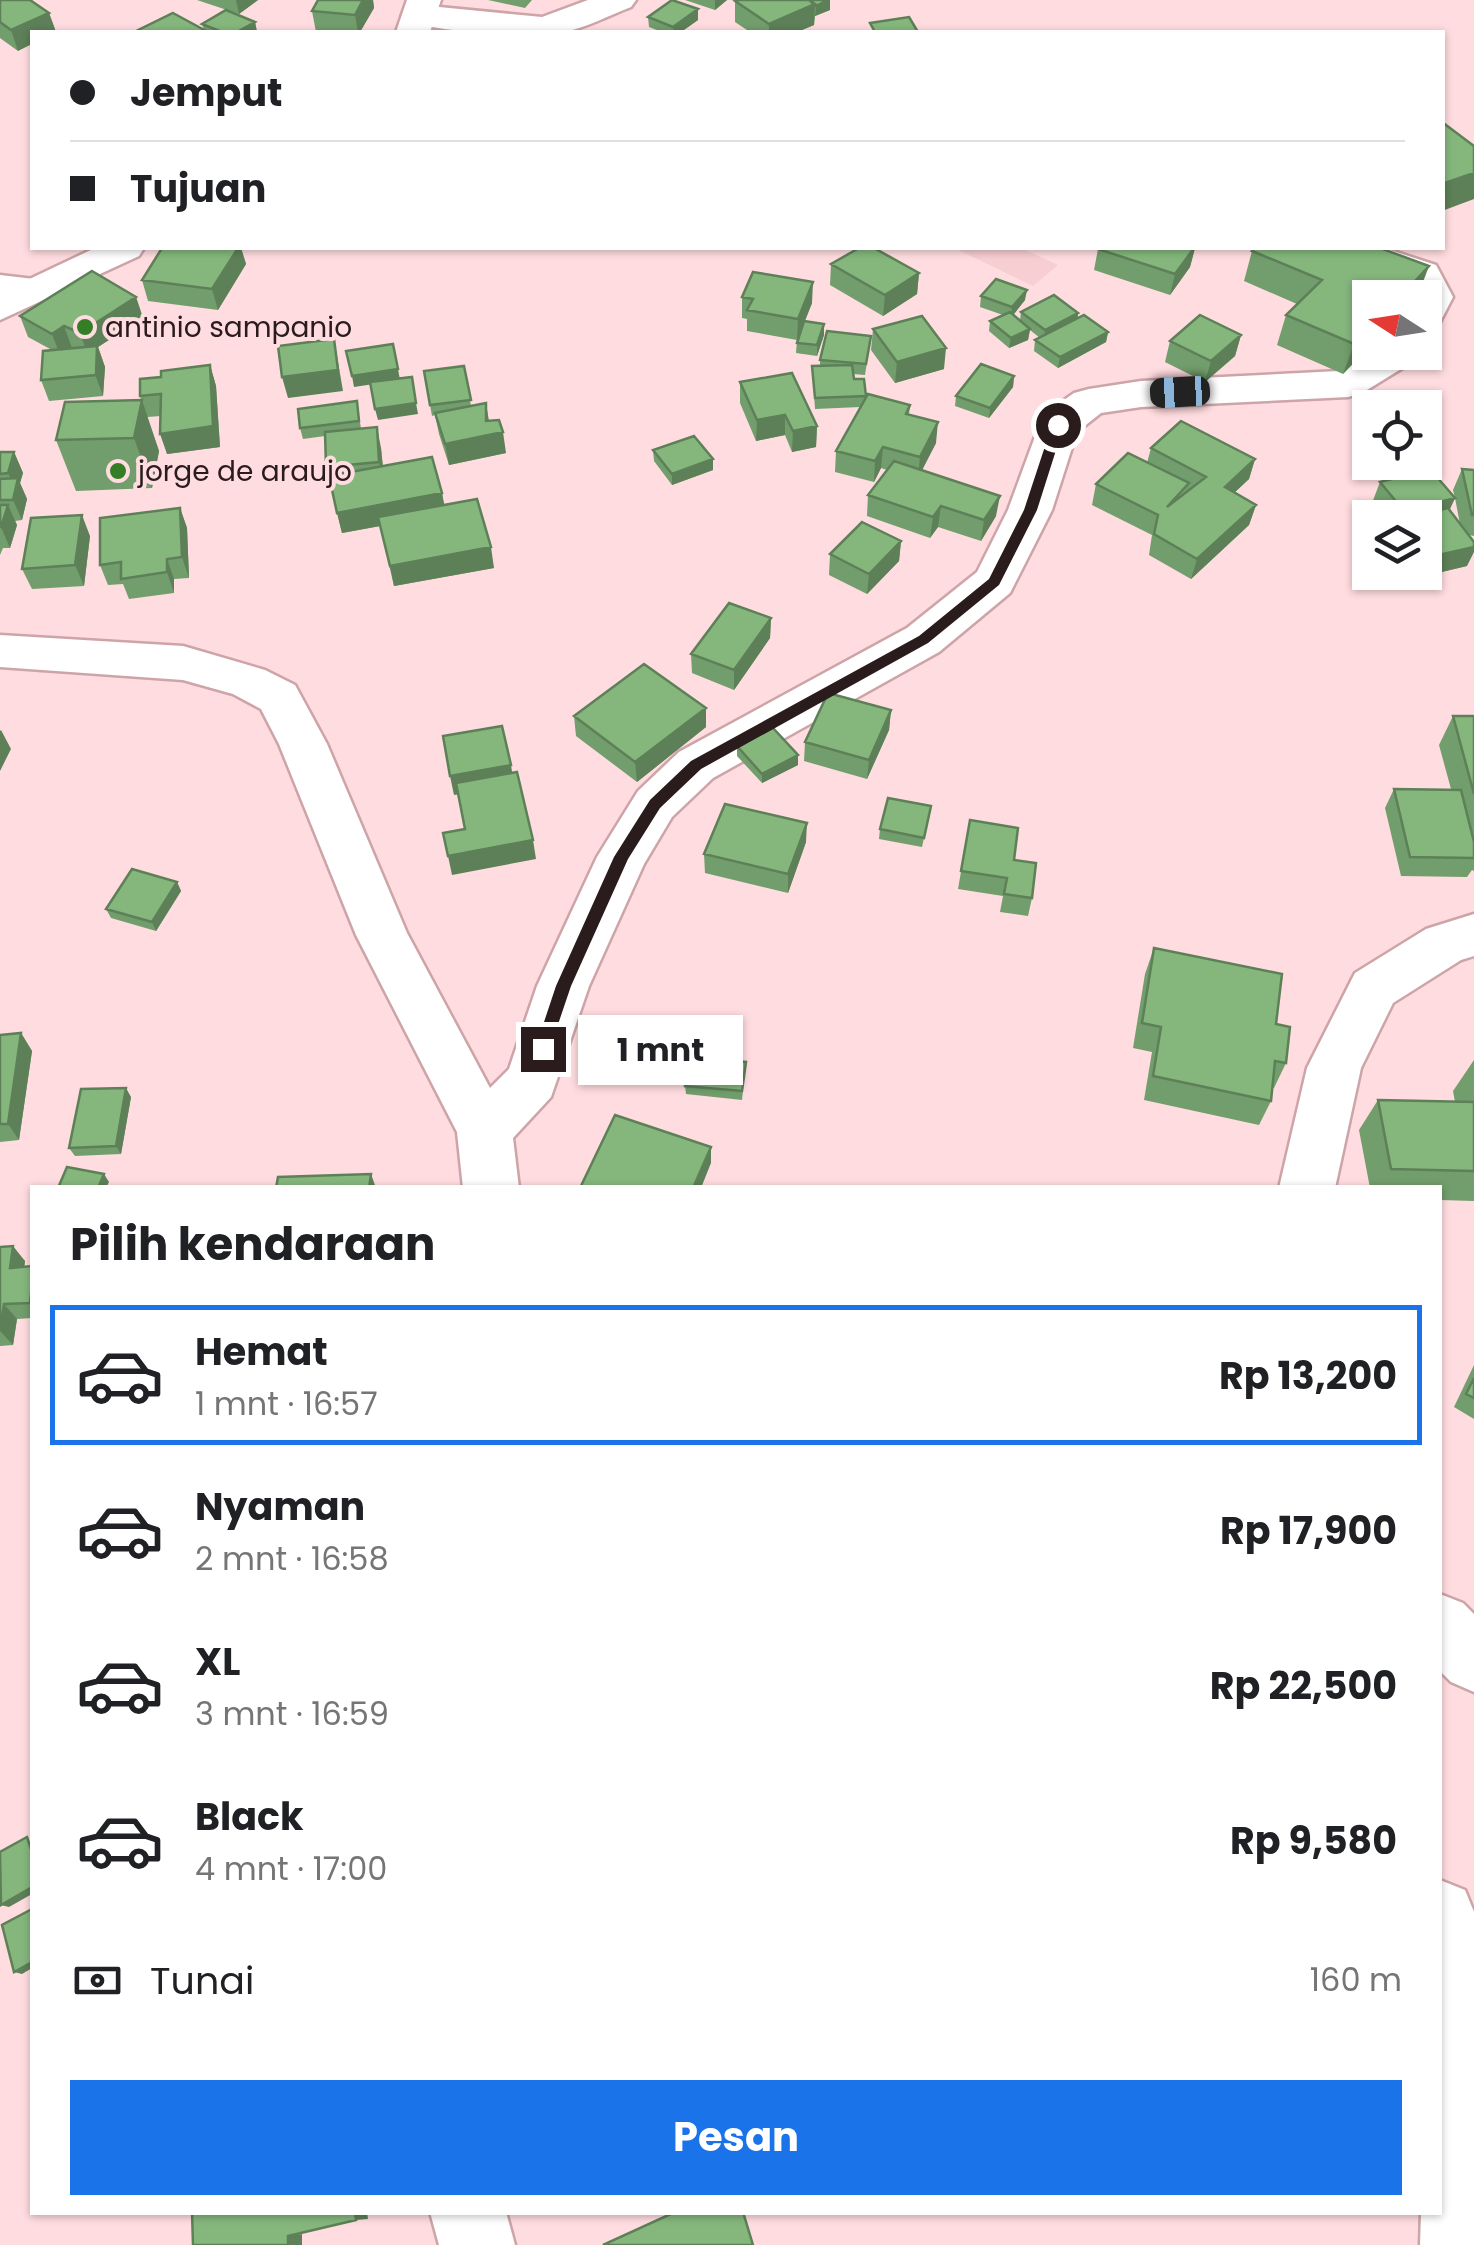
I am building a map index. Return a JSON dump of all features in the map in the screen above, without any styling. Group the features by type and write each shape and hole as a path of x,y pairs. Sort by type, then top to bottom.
{"street":[{"path":"418,16 545,28 619,0"},
{"path":"630,30 631,18 644,5 634,0"},
{"path":"0,308 18,288 120,250"},
{"path":"1353,250 1422,274 1425,280"},
{"path":"484,1131 532,1080 563,986 622,857 655,804 696,765 924,640 994,582 1030,510 1058,425 1089,402 1142,394 1348,384 1371,370"},
{"path":"0,651 183,663 249,682 278,697 303,744 382,935 484,1131 491,1185"},
{"path":"1308,1185 1334,1068 1374,988 1444,944 1474,935"},
{"path":"1442,1628 1474,1660"},
{"path":"1442,1927 1454,1996 1462,2184 1458,2245"},
{"path":"469,2215 477,2245"}],"shaded area":[{"path":"958,250 1025,250 1058,265 1033,286"}],"building":[{"path":"0,0 30,0 49,13 11,30 0,22"},
{"path":"318,0 363,0 355,15 312,11"},
{"path":"672,0 698,9 673,27 648,17"},
{"path":"809,0 815,4 769,24 735,1"},
{"path":"226,10 255,22 241,30 217,30 202,24"},
{"path":"173,13 204,30 138,30"},
{"path":"909,17 917,30 874,30 870,23"},
{"path":"1445,124 1474,146 1474,173 1445,183"},
{"path":"161,250 237,250 212,289 142,280"},
{"path":"856,250 878,250 919,273 885,295 831,264"},
{"path":"1101,250 1193,250 1175,274"},
{"path":"1385,250 1429,266 1416,280 1352,280 1352,343 1286,315 1322,280 1252,251"},
{"path":"92,271 136,297 80,333 64,326 52,334 20,316"},
{"path":"753,272 813,282 798,319 747,310 753,299 742,297"},
{"path":"996,279 1027,290 1012,307 981,296"},
{"path":"1054,295 1078,313 1045,330 1021,312"},
{"path":"1010,312 1030,329 1011,338 990,321"},
{"path":"1084,315 1108,332 1060,357 1035,340"},
{"path":"1200,315 1241,335 1211,361 1170,341"},
{"path":"922,316 946,348 897,362 873,329"},
{"path":"804,321 824,324 817,345 797,343"},
{"path":"827,331 871,336 866,364 820,360"},
{"path":"334,339 338,370 282,377 278,346"},
{"path":"393,344 398,369 352,376 346,351"},
{"path":"97,346 96,375 41,380 43,351"},
{"path":"981,364 1014,376 990,408 956,396"},
{"path":"210,365 213,426 160,434 161,394 140,396 140,379 161,377 161,371"},
{"path":"852,365 854,379 864,379 866,396 815,398 812,366"},
{"path":"464,366 471,400 430,405 424,371"},
{"path":"792,373 817,426 793,431 785,415 757,420 740,382"},
{"path":"412,377 416,403 375,409 370,382"},
{"path":"868,394 910,405 906,414 938,422 920,457 883,447 875,461 836,451"},
{"path":"142,400 134,438 56,440 65,402"},
{"path":"357,401 359,421 300,428 298,409"},
{"path":"486,403 486,421 499,420 503,432 445,444 435,413"},
{"path":"1181,421 1255,459 1225,487 1256,505 1197,559 1154,534 1158,515 1096,484 1128,453 1189,483 1167,507 1206,477 1151,448"},
{"path":"377,427 379,462 326,467 325,432"},
{"path":"694,436 713,459 672,474 653,450"},
{"path":"0,452 14,452 8,473 0,474"},
{"path":"432,457 442,493 337,513 329,476"},
{"path":"894,461 1000,496 984,520 941,506 933,517 868,495"},
{"path":"1462,469 1474,470 1474,515 1472,515"},
{"path":"18,478 13,500 0,500 0,479"},
{"path":"1439,480 1455,498 1395,500 1380,482"},
{"path":"477,499 491,547 390,566 378,517"},
{"path":"0,505 8,505 1,527 0,527"},
{"path":"180,508 182,557 167,559 167,572 121,579 121,562 100,565 100,518"},
{"path":"1448,508 1474,547 1442,554 1442,509"},
{"path":"82,515 75,565 22,569 31,518"},
{"path":"862,522 901,541 869,574 830,554"},
{"path":"729,603 771,618 734,670 691,654"},
{"path":"644,664 706,708 635,762 574,716"},
{"path":"828,693 891,710 869,760 805,742"},
{"path":"1453,716 1474,716 1474,794"},
{"path":"502,726 511,765 450,776 443,736"},
{"path":"773,728 798,755 762,774 737,746"},
{"path":"517,772 533,840 448,856 443,833 465,829 456,783"},
{"path":"1394,789 1461,790 1474,842 1474,858 1410,857"},
{"path":"888,798 931,806 924,838 880,829"},
{"path":"725,804 807,823 788,874 704,854"},
{"path":"970,820 1018,828 1014,860 1036,863 1032,898 1004,894 1007,878 961,871"},
{"path":"132,869 177,882 152,922 106,909"},
{"path":"1154,948 1282,974 1276,1024 1290,1027 1286,1063 1275,1061 1271,1101 1153,1076 1161,1027 1142,1023"},
{"path":"601,1027 671,1037 663,1071 592,1061"},
{"path":"21,1033 8,1124 0,1124 0,1035"},
{"path":"690,1057 746,1062 742,1091 685,1086"},
{"path":"126,1088 116,1146 69,1148 81,1089"},
{"path":"1378,1100 1474,1102 1474,1171 1391,1169"},
{"path":"615,1115 711,1147 694,1185 581,1185"},
{"path":"67,1167 104,1174 99,1185 59,1185"},
{"path":"371,1174 369,1185 277,1185 278,1177"},
{"path":"13,1246 10,1268 30,1266 30,1303 4,1304 0,1331 0,1247"},
{"path":"1474,1378 1474,1398 1466,1394"},
{"path":"27,1837 30,1888 1,1905 0,1852"},
{"path":"30,1910 30,1963 14,1972 2,1925"},
{"path":"192,2215 355,2215 356,2220 288,2236 288,2245 193,2245"},
{"path":"668,2215 744,2215 753,2245 603,2245"}],"place":[{"name":"antinio sampanio","path":"85,327"},
{"name":"jorge de araujo","path":"118,471"}],"route":[{"path":"543,1049 563,986 622,857 655,804 696,765 924,640 994,582 1030,510 1058,425"}]}
